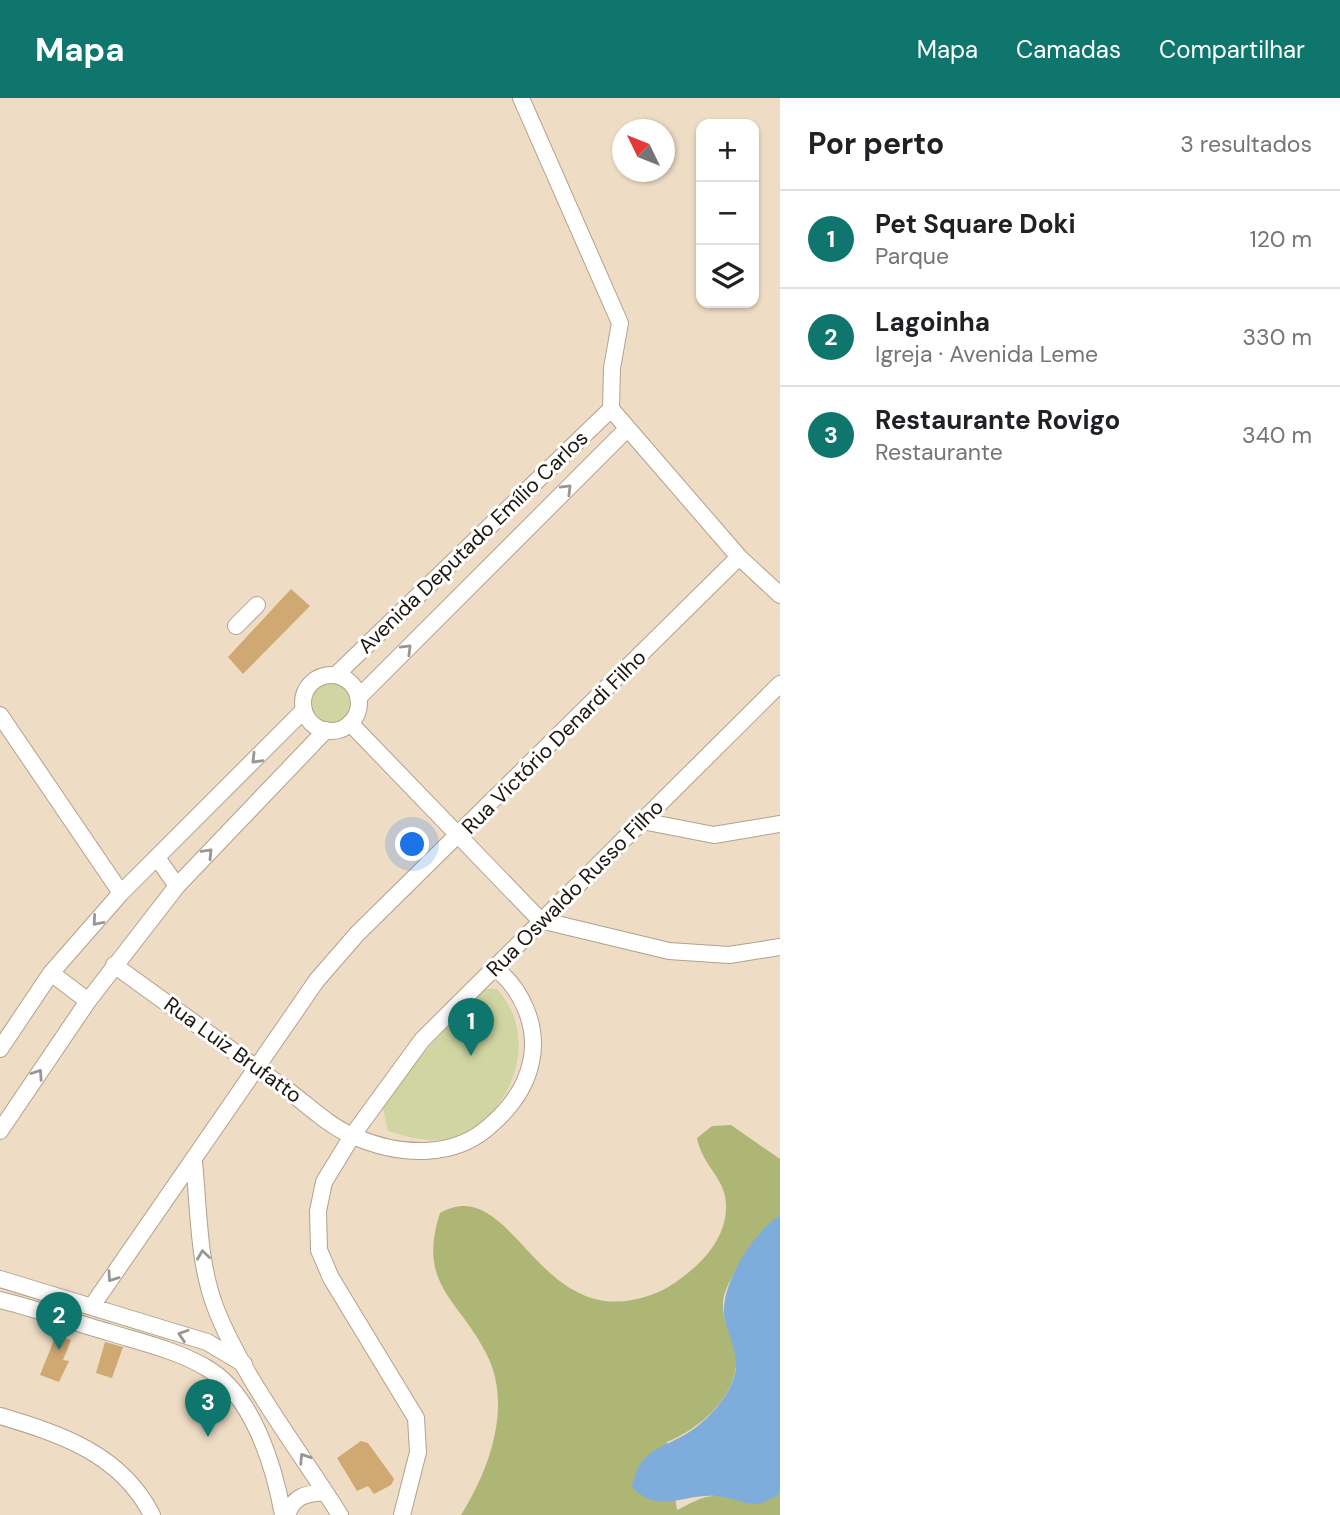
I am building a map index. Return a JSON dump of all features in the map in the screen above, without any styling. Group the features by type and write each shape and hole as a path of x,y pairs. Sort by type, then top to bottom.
{"street":[{"path":"521,98 620,323 612,368 611,409 739,557 780,595"},
{"name":"Avenida Deputado Emílio Carlos","path":"336,675 611,409"},
{"name":"Avenida Deputado Emílio Carlos","path":"358,698 627,429"},
{"name":"Rua Victório Denardi Filho","path":"92,1306 194,1162 255,1066 317,980 357,934 739,557"},
{"path":"236,626 257,605"},
{"path":"336,675 351,683 358,698 358,711 350,723 339,730 326,730 312,723 304,710 304,696 311,684 324,676 336,675"},
{"name":"Rua Oswaldo Russo Filho","path":"402,1515 418,1452 416,1418 331,1278 319,1250 318,1211 324,1182 352,1136 422,1040 780,684"},
{"path":"0,1049 51,973 121,893 158,859 304,710"},
{"path":"0,715 121,893"},
{"path":"350,723 540,920 669,951 729,955 780,947"},
{"path":"0,1131 114,965 177,886 326,730"},
{"path":"642,821 714,835 780,824"},
{"path":"158,859 177,886"},
{"name":"Rua Luiz Brufatto","path":"114,965 352,1136"},
{"path":"352,1136 413,1152 435,1152 456,1147 482,1135 504,1114 522,1088 532,1061 530,1027 524,1002 510,980 495,968"},
{"path":"51,973 88,1001"},
{"path":"194,1162 203,1261 216,1309 244,1364 340,1515"},
{"path":"0,1279 207,1342 244,1364"},
{"path":"0,1300 146,1344 206,1367 242,1401 257,1429 285,1515"},
{"path":"0,1416 74,1440 100,1456 136,1489 152,1515"},
{"path":"285,1515 292,1502 304,1494 325,1492"}],"green space":[{"path":"332,682 347,688 353,703 347,718 332,724 317,718 311,703 317,688"},
{"path":"486,989 497,989 510,1007 517,1027 519,1048 516,1069 508,1089 496,1107 481,1122 462,1134 444,1140 425,1140 388,1131 383,1109 405,1076 430,1046"},
{"path":"731,1125 780,1159 780,1215 772,1221 745,1256 725,1294 724,1317 736,1355 732,1384 725,1397 704,1419 692,1429 667,1442 677,1510 709,1496 760,1503 780,1493 780,1515 461,1515 489,1457 498,1415 498,1393 486,1353 453,1304 437,1274 434,1237 440,1213 464,1206 486,1212 506,1228 547,1270 570,1288 598,1300 632,1300 648,1296 669,1286 696,1266 710,1251 720,1234 726,1215 725,1196 697,1138 712,1126"}],"water":[{"path":"780,1215 780,1493 770,1500 755,1504 715,1496 661,1502 652,1500 632,1487 635,1475 651,1453 701,1424 715,1410 731,1385 736,1362 725,1320 727,1292 749,1247"}],"building":[{"path":"291,589 310,606 243,674 228,657"},
{"path":"56,1335 71,1340 63,1360 69,1361 59,1382 40,1375"},
{"path":"105,1342 123,1347 112,1378 96,1373"},
{"path":"361,1441 368,1443 394,1479 391,1485 374,1494 368,1486 357,1491 337,1458"}],"place":[{"name":"Pet Square Doki","path":"471,1056"},
{"name":"Lagoinha","path":"59,1350"},
{"name":"Restaurante Rovigo","path":"208,1437"}]}
